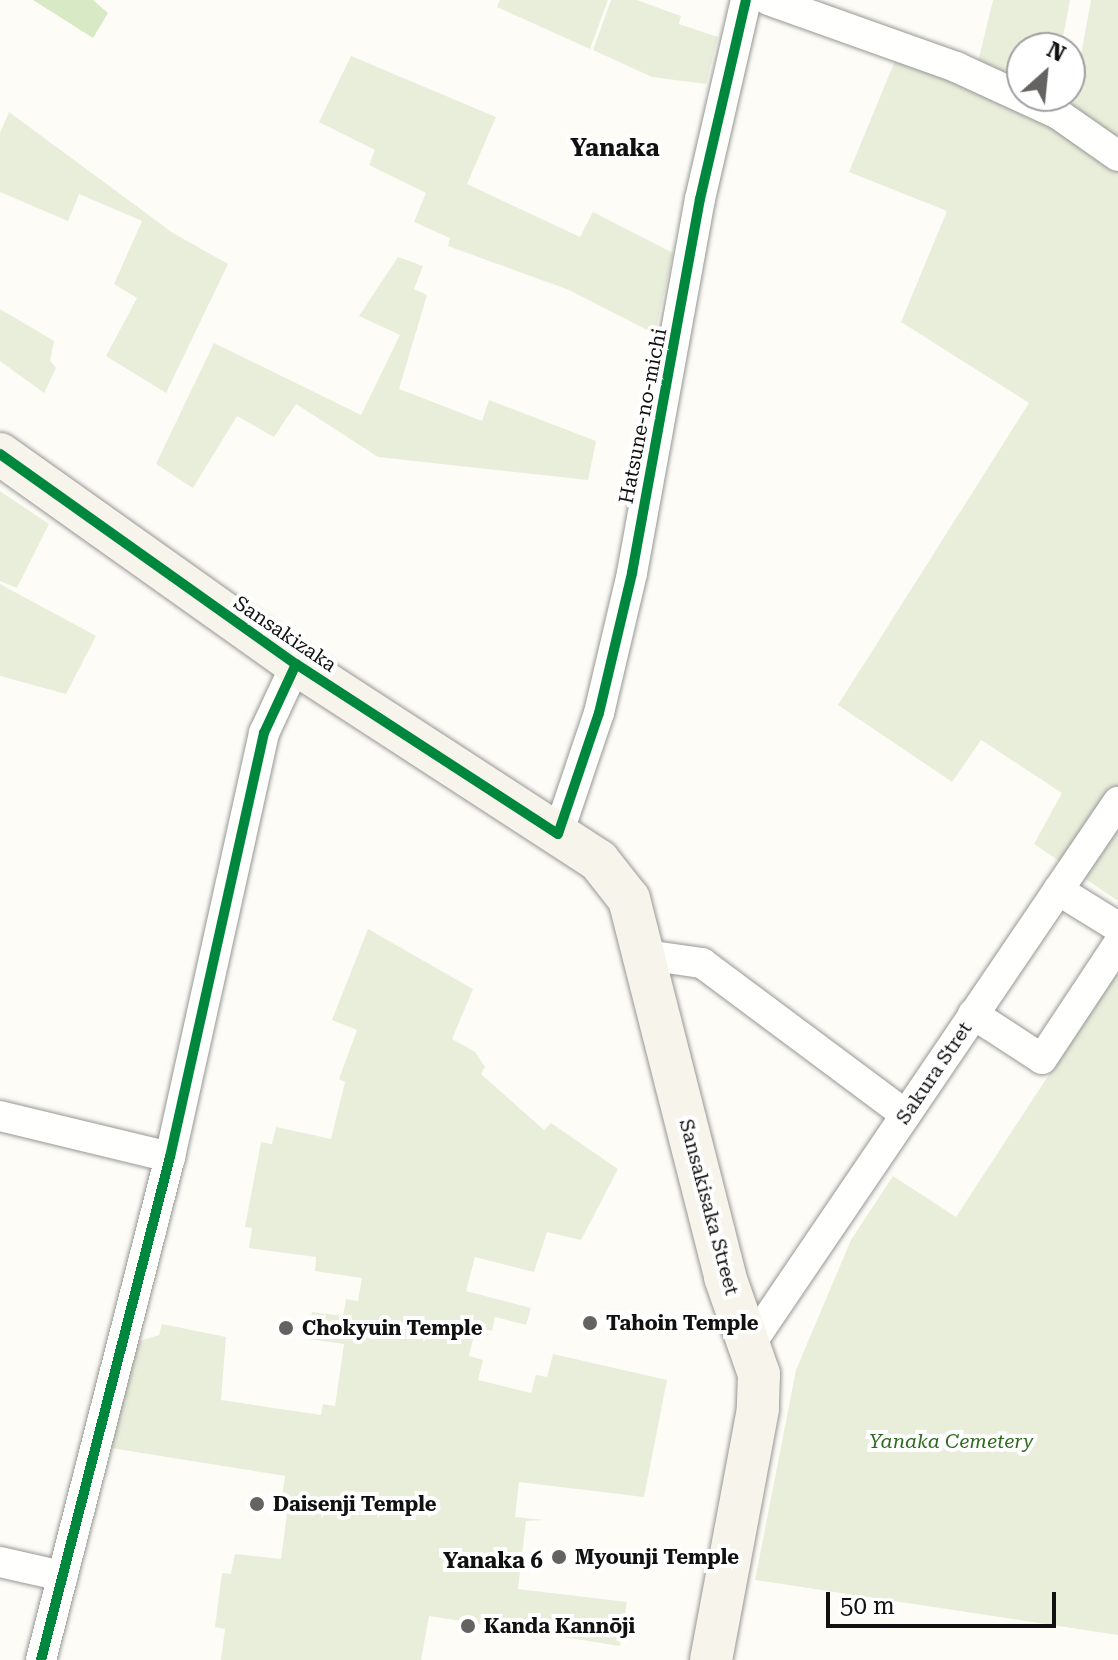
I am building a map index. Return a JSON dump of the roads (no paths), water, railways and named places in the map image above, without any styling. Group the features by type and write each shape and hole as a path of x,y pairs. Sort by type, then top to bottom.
{"main road":[{"name":"Sansakizaka","path":"0,454 296,664 558,834"},
{"name":"Sansakisaka Street","path":"558,834 599,861 618,880 646,955 725,1277 751,1343 759,1374 758,1409 711,1660"}],"street":[{"name":"Hatsune-no-michi","path":"558,834 599,713 632,573 700,199 746,0"},
{"path":"768,0 947,63 1058,114 1118,156"},
{"path":"41,1660 170,1157 264,733 296,664"},
{"name":"Sakura Stret","path":"751,1343 1118,802"},
{"path":"1058,890 1118,927"},
{"path":"973,1014 1042,1059 1118,944"},
{"path":"646,955 702,963 906,1115"},
{"path":"0,1116 170,1157"},
{"path":"0,1562 62,1576"}],"place":[{"name":"Tahoin Temple","path":"590,1323"},
{"name":"Chokyuin Temple","path":"286,1328"},
{"name":"Daisenji Temple","path":"257,1504"},
{"name":"Myounji Temple","path":"559,1557"},
{"name":"Kanda Kannōji","path":"468,1626"}],"district":[{"name":"Yanaka","path":"615,149"},
{"name":"Yanaka 6","path":"493,1561"}],"park label":[{"name":"Yanaka Cemetery","path":"951,1441"}]}
